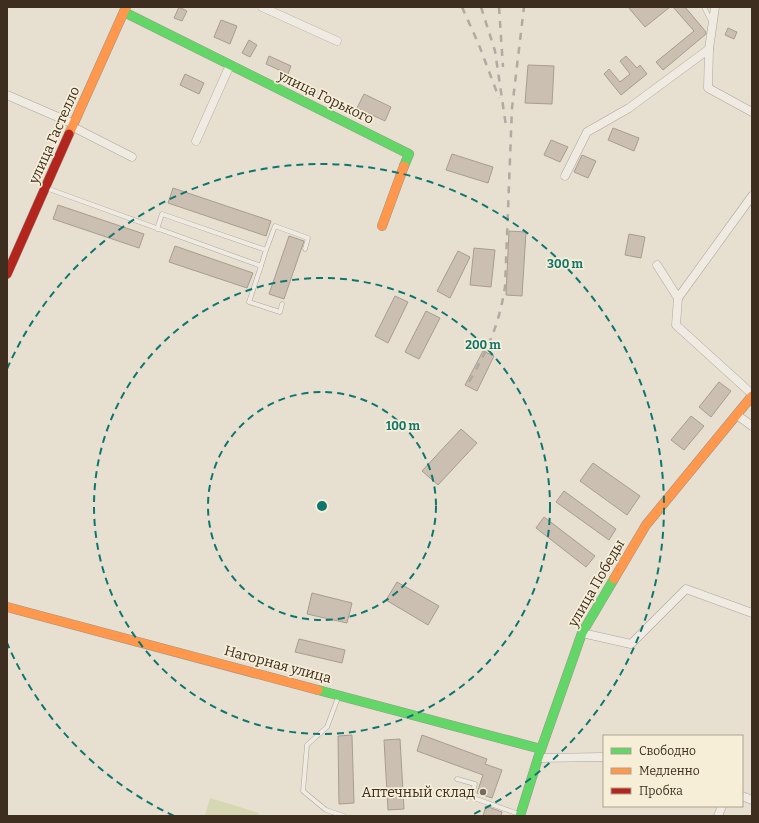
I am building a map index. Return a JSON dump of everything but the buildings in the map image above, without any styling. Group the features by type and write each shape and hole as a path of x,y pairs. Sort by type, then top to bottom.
{"street":[{"path":"262,7 337,41"},
{"path":"715,7 709,48 708,88 752,112"},
{"name":"улица Горького","path":"125,10 230,65 409,154 384,217 382,226"},
{"name":"улица Гастелло","path":"8,268 125,10"},
{"path":"565,176 587,132 629,108 709,48"},
{"path":"196,140 230,65"},
{"path":"7,95 73,125 132,157"},
{"path":"752,196 678,298 676,325 752,395"},
{"path":"656,265 678,298"},
{"name":"улица Победы","path":"521,815 541,749 582,633 646,525 752,395"},
{"path":"737,415 752,426"},
{"path":"582,633 631,644 686,589 752,613"},
{"name":"Нагорная улица","path":"7,607 541,749"},
{"path":"538,758 603,757"}],"lane":[{"path":"704,7 713,23"},
{"path":"45,188 261,266"},
{"path":"157,229 162,214 266,250"},
{"path":"282,304 280,312 250,302 275,226 308,238 305,249"},
{"path":"339,695 327,727 307,745 304,791 326,810 344,816"},
{"path":"457,779 475,784 471,797 521,815"}],"green space":[{"path":"210,798 259,813 258,816 205,816"}],"railway":[{"path":"462,7 479,45 499,98"},
{"path":"481,7 495,51 506,126"},
{"path":"499,7 503,67"},
{"path":"469,382 482,359 492,336 503,301 505,287 512,108 524,7"}],"traffic: fast":[{"path":"124,12 409,154 404,166"},
{"path":"520,816 538,758 582,633 614,579"},
{"path":"318,690 541,749"}],"traffic: slow":[{"path":"69,134 126,7"},
{"path":"382,226 404,166"},
{"path":"614,579 646,525 752,396"},
{"path":"7,607 318,690"}],"traffic: jam":[{"path":"7,274 69,134"}],"place":[{"name":"Аптечный склад","path":"483,792"}]}
